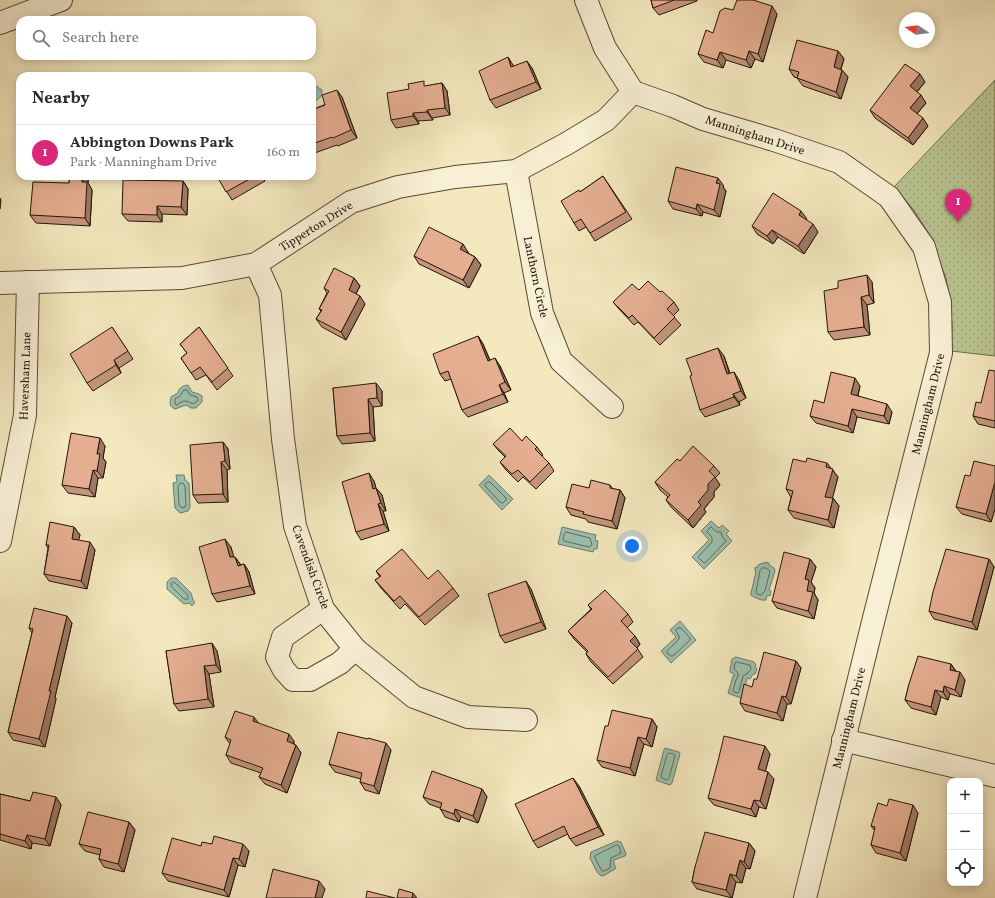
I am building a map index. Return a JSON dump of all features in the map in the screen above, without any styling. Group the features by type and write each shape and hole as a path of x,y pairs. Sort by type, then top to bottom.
{"street":[{"path":"19,16 61,0"},
{"path":"586,0 605,48 632,92"},
{"path":"0,23 16,17"},
{"name":"Tipperton Drive","path":"0,283 182,278 256,264 351,202 398,187 447,178 516,171 606,120 632,92"},
{"name":"Manningham Drive","path":"632,92 673,106 703,119 774,140 838,162 889,197 924,247 940,302 942,354 843,740 805,898"},
{"name":"Lanthorn Circle","path":"516,171 542,313 561,361 612,407"},
{"name":"Cavendish Circle","path":"256,264 270,295 283,439 295,526 324,609 355,649 414,697 468,717 526,720"},
{"name":"Haversham Lane","path":"0,541 25,415 28,282"},
{"path":"324,609 283,637 277,657 284,670 293,680 310,680 340,663 355,649"},
{"path":"843,740 995,776"}],"green space":[{"path":"995,80 995,356 951,351 952,325 946,278 929,234 913,209 894,187"}],"water":[{"path":"316,86 322,90 322,94 316,100"},
{"path":"188,385 192,392 202,396 202,402 196,408 191,408 186,405 175,409 173,408 170,405 171,397 178,393 179,389"},
{"path":"176,475 184,475 185,480 189,483 190,507 188,511 180,513 175,508 173,483 177,482"},
{"path":"489,475 513,499 502,510 479,485"},
{"path":"711,521 719,528 722,525 729,531 726,534 732,541 704,569 692,557 709,540 701,531"},
{"path":"562,527 596,535 595,540 598,541 597,549 594,549 593,552 558,544"},
{"path":"765,562 769,563 775,571 769,590 771,591 770,596 767,595 766,600 761,600 751,595 751,593 756,572 755,567 757,568 758,565 762,563 764,564"},
{"path":"171,578 176,578 191,593 195,602 192,606 189,603 184,604 167,589 167,582"},
{"path":"680,621 696,640 671,663 661,651 676,637 670,630"},
{"path":"736,657 754,662 757,669 755,674 753,674 750,679 747,678 743,696 741,698 728,693 734,676 734,674 730,672 732,659"},
{"path":"665,748 679,752 680,754 672,783 670,785 656,780"},
{"path":"617,841 621,842 626,854 625,856 614,860 615,869 603,876 600,875 590,858 591,852"}],"building":[{"path":"651,0 674,0 653,8"},
{"path":"737,0 753,0 772,6 758,54 749,51 746,60 720,52 717,60 698,54 706,30 713,33 720,11 725,8 733,10"},
{"path":"797,40 838,51 834,67 842,70 836,92 797,78 799,72 789,69"},
{"path":"508,57 511,67 527,61 536,82 490,100 479,71"},
{"path":"905,64 920,74 910,86 921,95 910,108 923,118 908,138 870,110"},
{"path":"424,81 424,86 442,83 445,108 413,113 413,116 391,120 387,93 409,89 408,84"},
{"path":"337,90 351,130 333,138 332,137 316,143 316,108 325,105 322,95"},
{"path":"676,167 718,178 716,183 720,184 714,210 697,204 696,209 668,201"},
{"path":"603,176 626,212 590,233 581,219 574,223 561,201 579,190 580,192"},
{"path":"69,180 82,180 82,182 87,182 85,218 30,215 33,182 69,183"},
{"path":"123,180 183,181 181,207 157,206 157,215 122,214"},
{"path":"219,180 248,180 226,192"},
{"path":"773,193 801,211 799,215 813,224 798,246 772,230 767,236 752,226"},
{"path":"429,227 463,244 460,249 475,257 463,280 414,256"},
{"path":"334,268 354,278 349,290 360,296 341,332 316,319 322,310 319,309 329,291 324,288"},
{"path":"867,275 869,295 861,297 864,327 828,332 824,291 838,288 838,281"},
{"path":"648,281 674,302 667,309 675,317 654,338 632,315 629,318 613,302 632,284 639,290"},
{"path":"112,327 128,351 114,360 116,365 87,383 70,354"},
{"path":"199,327 228,368 212,382 200,367 191,373 181,358 187,353 180,344"},
{"path":"478,336 488,361 495,358 505,382 499,385 503,394 462,410 448,371 440,374 433,354"},
{"path":"718,348 727,374 734,372 741,391 733,394 734,397 700,410 690,376 692,375 686,359"},
{"path":"989,370 995,371 995,421 973,416 976,402 981,403"},
{"path":"831,372 855,378 851,394 887,404 884,416 852,409 848,426 810,416 814,400 824,403"},
{"path":"376,383 377,398 368,399 370,433 337,436 333,388"},
{"path":"510,428 522,441 526,436 537,447 535,449 549,463 530,482 518,470 512,474 500,462 506,456 493,444"},
{"path":"71,433 100,438 97,454 100,454 97,471 93,470 89,489 62,485"},
{"path":"223,442 225,461 221,462 223,494 193,495 190,445"},
{"path":"693,446 714,466 709,471 715,477 708,484 708,490 698,502 701,505 688,520 666,500 670,495 655,482 677,459 680,461"},
{"path":"807,458 827,463 826,467 833,469 825,497 833,498 828,520 788,510 793,491 786,489 793,459 806,462"},
{"path":"974,461 995,466 995,482 986,514 956,507 965,475 970,476"},
{"path":"369,473 373,489 376,488 381,503 378,504 384,524 356,532 342,482"},
{"path":"591,480 610,485 610,488 620,490 612,521 583,514 584,512 566,507 572,484 589,488"},
{"path":"50,522 74,527 72,539 90,542 81,581 44,574 49,545 46,545"},
{"path":"225,539 230,557 235,557 238,566 244,564 250,586 212,594 199,547"},
{"path":"402,549 428,579 438,570 453,588 419,617 400,596 394,601 375,580 381,576 376,571"},
{"path":"946,549 989,559 972,622 929,611"},
{"path":"784,552 810,559 805,579 809,580 807,591 813,592 808,611 772,601"},
{"path":"526,581 541,622 500,636 488,594"},
{"path":"605,590 628,614 621,621 635,636 630,641 638,649 608,677 586,654 588,651 568,631 592,609 588,605"},
{"path":"34,608 67,616 39,739 8,732 33,629 29,628"},
{"path":"212,643 216,665 204,666 208,699 174,704 166,651"},
{"path":"764,652 796,661 786,697 782,696 777,713 740,703 744,684 752,687 754,679 757,679"},
{"path":"918,656 951,664 950,670 960,672 955,690 944,686 943,692 935,690 931,707 905,700"},
{"path":"612,710 652,719 646,739 638,737 630,768 597,760 605,726 608,726"},
{"path":"235,711 254,717 253,721 289,734 287,741 296,745 281,785 259,777 263,768 226,755 231,740 225,737"},
{"path":"338,732 386,743 374,786 360,782 362,773 329,764"},
{"path":"724,736 765,746 758,769 768,772 760,801 754,800 751,809 708,798"},
{"path":"432,771 482,789 473,816 455,809 454,814 440,809 442,803 423,797"},
{"path":"573,778 598,827 570,839 564,826 533,841 515,804"},
{"path":"33,792 56,797 45,839 27,835 25,841 0,834 0,794 30,801"},
{"path":"889,799 913,805 900,853 871,845 875,827 871,826 878,803 887,806"},
{"path":"88,812 129,822 118,864 99,859 101,849 79,844"},
{"path":"705,832 749,843 744,862 740,860 736,876 730,874 726,890 692,882"},
{"path":"214,836 243,844 239,859 233,858 224,890 162,873 172,838 201,846 202,842 212,844"},
{"path":"273,869 319,881 315,898 266,898"},
{"path":"399,889 413,893 412,898 397,898"},
{"path":"367,891 395,898 366,898"}],"place":[{"name":"Abbington Downs Park","path":"958,222"}]}
